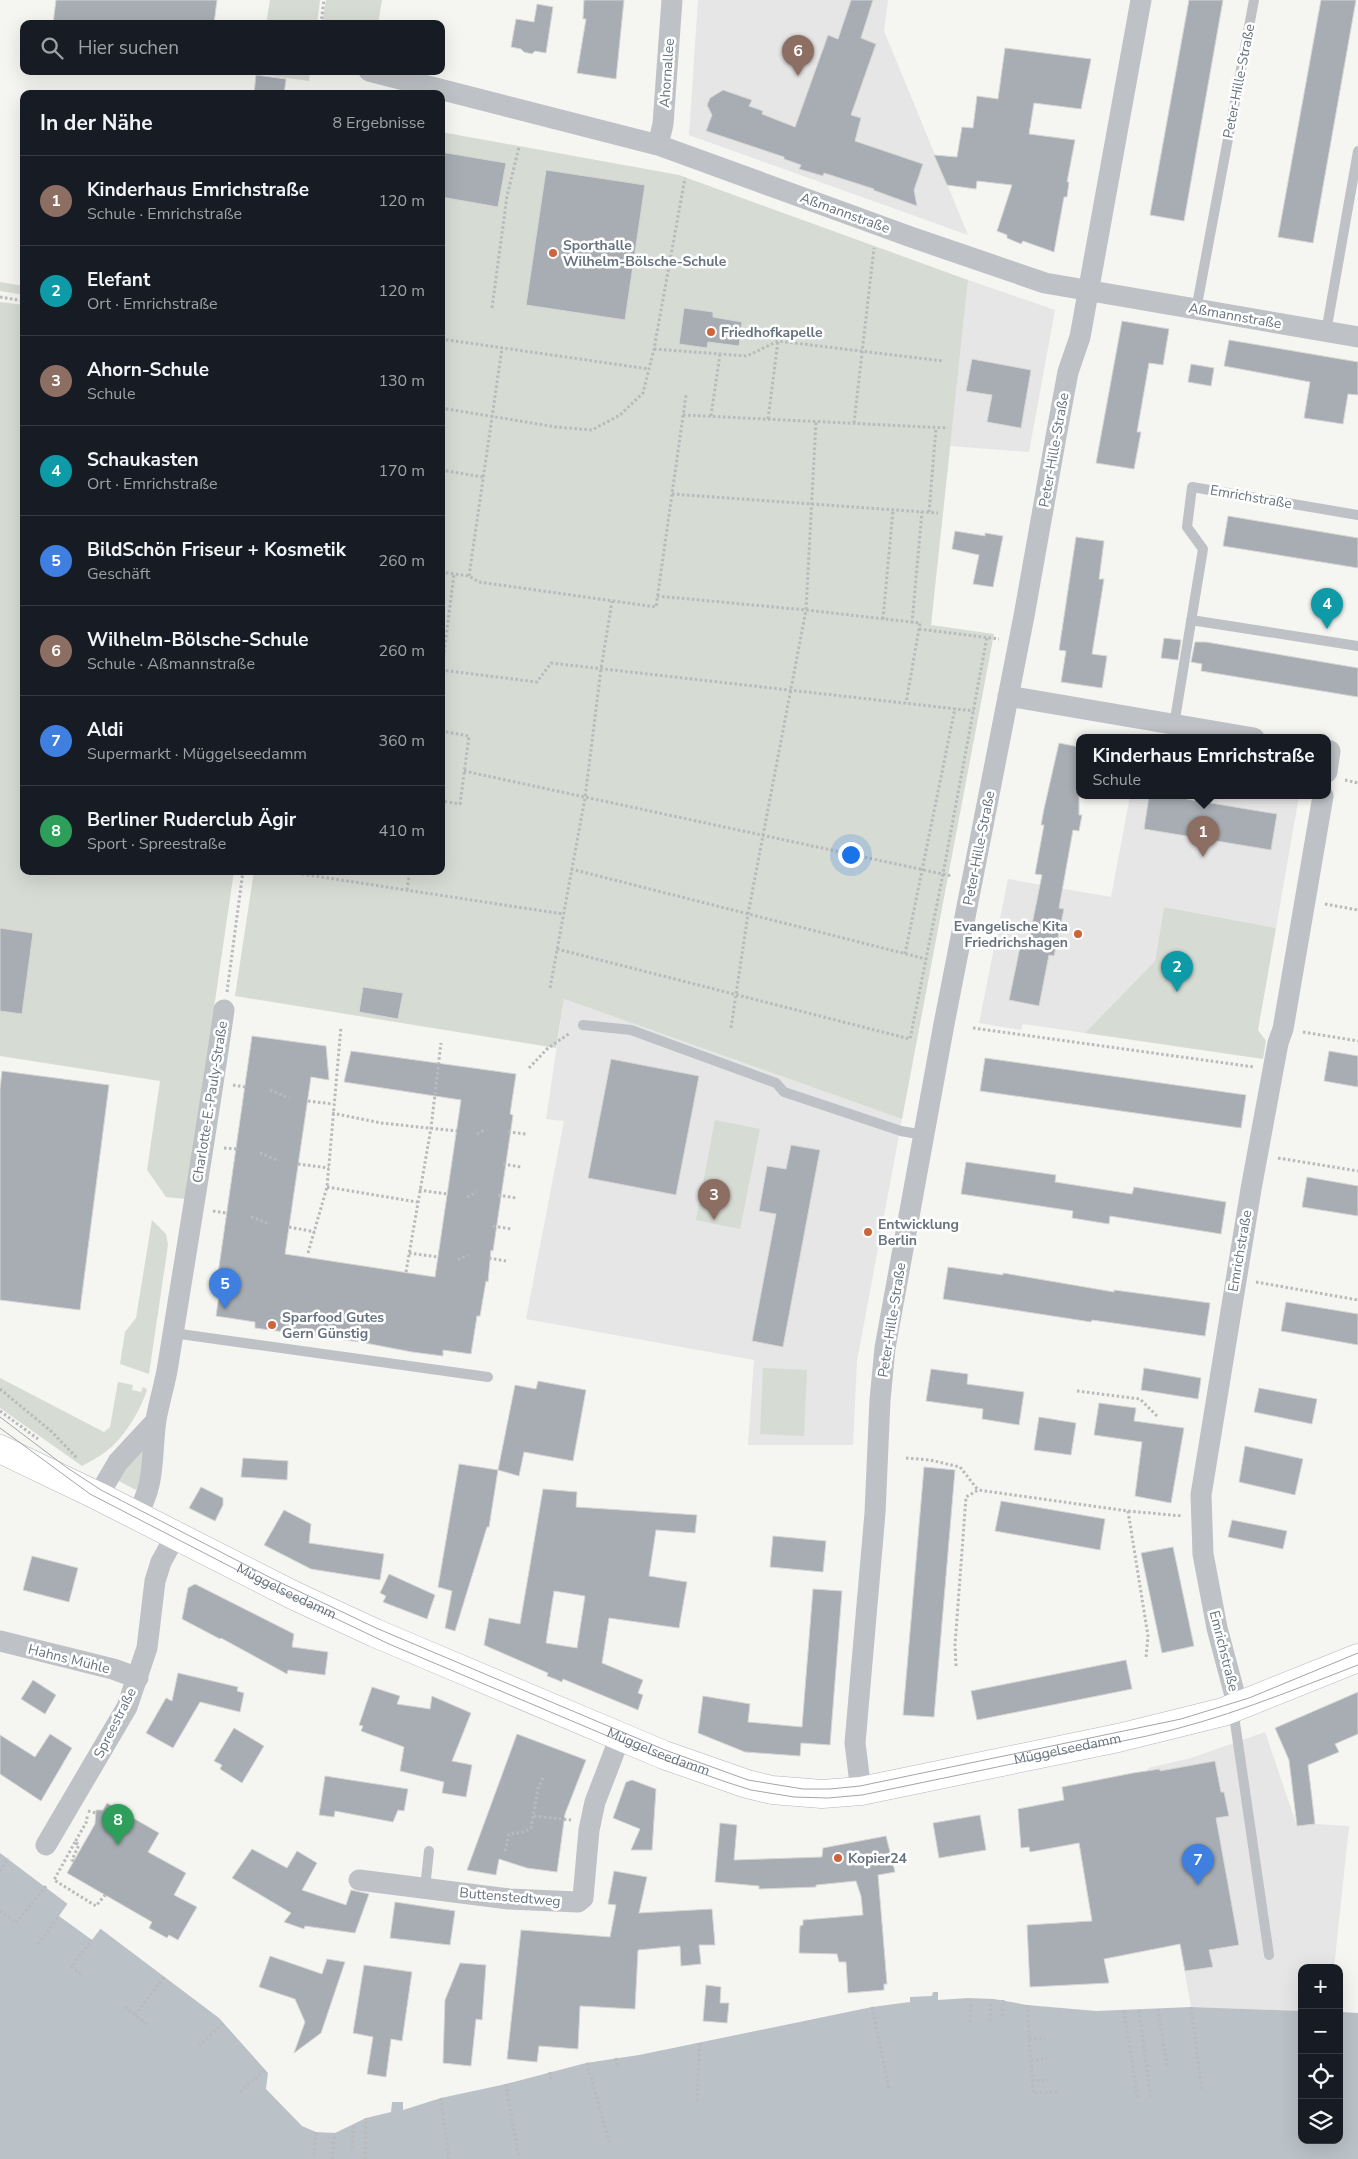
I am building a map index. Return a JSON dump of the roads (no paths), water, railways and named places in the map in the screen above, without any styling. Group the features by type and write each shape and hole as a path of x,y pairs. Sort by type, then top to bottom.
{"main road":[{"name":"Müggelseedamm","path":"0,1449 98,1496 277,1587 375,1633 664,1755 763,1788 808,1794 861,1791 1118,1738 1236,1708 1358,1658"}],"street":[{"name":"Ahornallee","path":"658,145 663,124 672,0"},
{"name":"Peter-Hille-Straße","path":"861,1791 855,1743 874,1513 885,1348 1068,372 1080,337 1142,0"},
{"name":"Aßmannstraße","path":"386,75 444,90"},
{"name":"Aßmannstraße","path":"445,90 658,145 911,237 1036,280 1087,291 1358,337"},
{"path":"1008,696 1229,734"},
{"name":"Emrichstraße","path":"1236,1708 1217,1628 1203,1554 1201,1518 1203,1478 1257,1155 1278,1043 1283,1029 1322,799"},
{"name":"Charlotte-E.-Pauly-Straße","path":"136,1516 146,1498 153,1470 156,1421 164,1385 197,1190 224,1010"},
{"path":"98,1496 118,1462 156,1421"},
{"name":"Spreestraße","path":"46,1845 127,1707 147,1648 155,1581 161,1562 176,1535"},
{"name":"Hahns Mühle","path":"0,1641 113,1669 138,1678"},
{"name":"Buttenstedtweg","path":"359,1880 509,1899 578,1902 583,1898 595,1802 620,1737"}],"lane":[{"name":"Peter-Hille-Straße","path":"1196,310 1254,0"},
{"path":"1326,332 1358,151"},
{"name":"Emrichstraße","path":"1174,725 1203,549 1187,527 1192,487 1358,515"},
{"path":"1191,620 1358,646"},
{"path":"583,1025 631,1030 776,1083 784,1092 902,1131 924,1135"},
{"path":"173,1332 488,1377"},
{"path":"1236,1708 1269,1954"},
{"path":"425,1888 429,1851"}],"tram line":[{"path":"0,1417 66,1467 101,1490 271,1578 376,1628 665,1750 748,1780 803,1789 860,1786 1181,1719 1249,1698 1358,1653"},
{"path":"0,1428 90,1494 268,1586 389,1644 667,1761 751,1790 794,1797 828,1798 862,1795 1147,1736 1201,1722 1254,1705 1358,1665"}],"place":[{"name":"Wilhelm-Bölsche-Schule","path":"798,76"},
{"name":"Sporthalle Wilhelm-Bölsche-Schule","path":"553,253"},
{"name":"Friedhofkapelle","path":"711,332"},
{"name":"Schaukasten","path":"1327,629"},
{"name":"Kinderhaus Emrichstraße","path":"1203,857"},
{"name":"Evangelische Kita Friedrichshagen","path":"1078,934"},
{"name":"Elefant","path":"1177,992"},
{"name":"Ahorn-Schule","path":"714,1220"},
{"name":"Entwicklung Berlin","path":"868,1232"},
{"name":"BildSchön Friseur + Kosmetik","path":"225,1309"},
{"name":"Sparfood Gutes Gern Günstig","path":"272,1325"},
{"name":"Berliner Ruderclub Ägir","path":"118,1845"},
{"name":"Kopier24","path":"838,1858"},
{"name":"Aldi","path":"1198,1885"}]}
